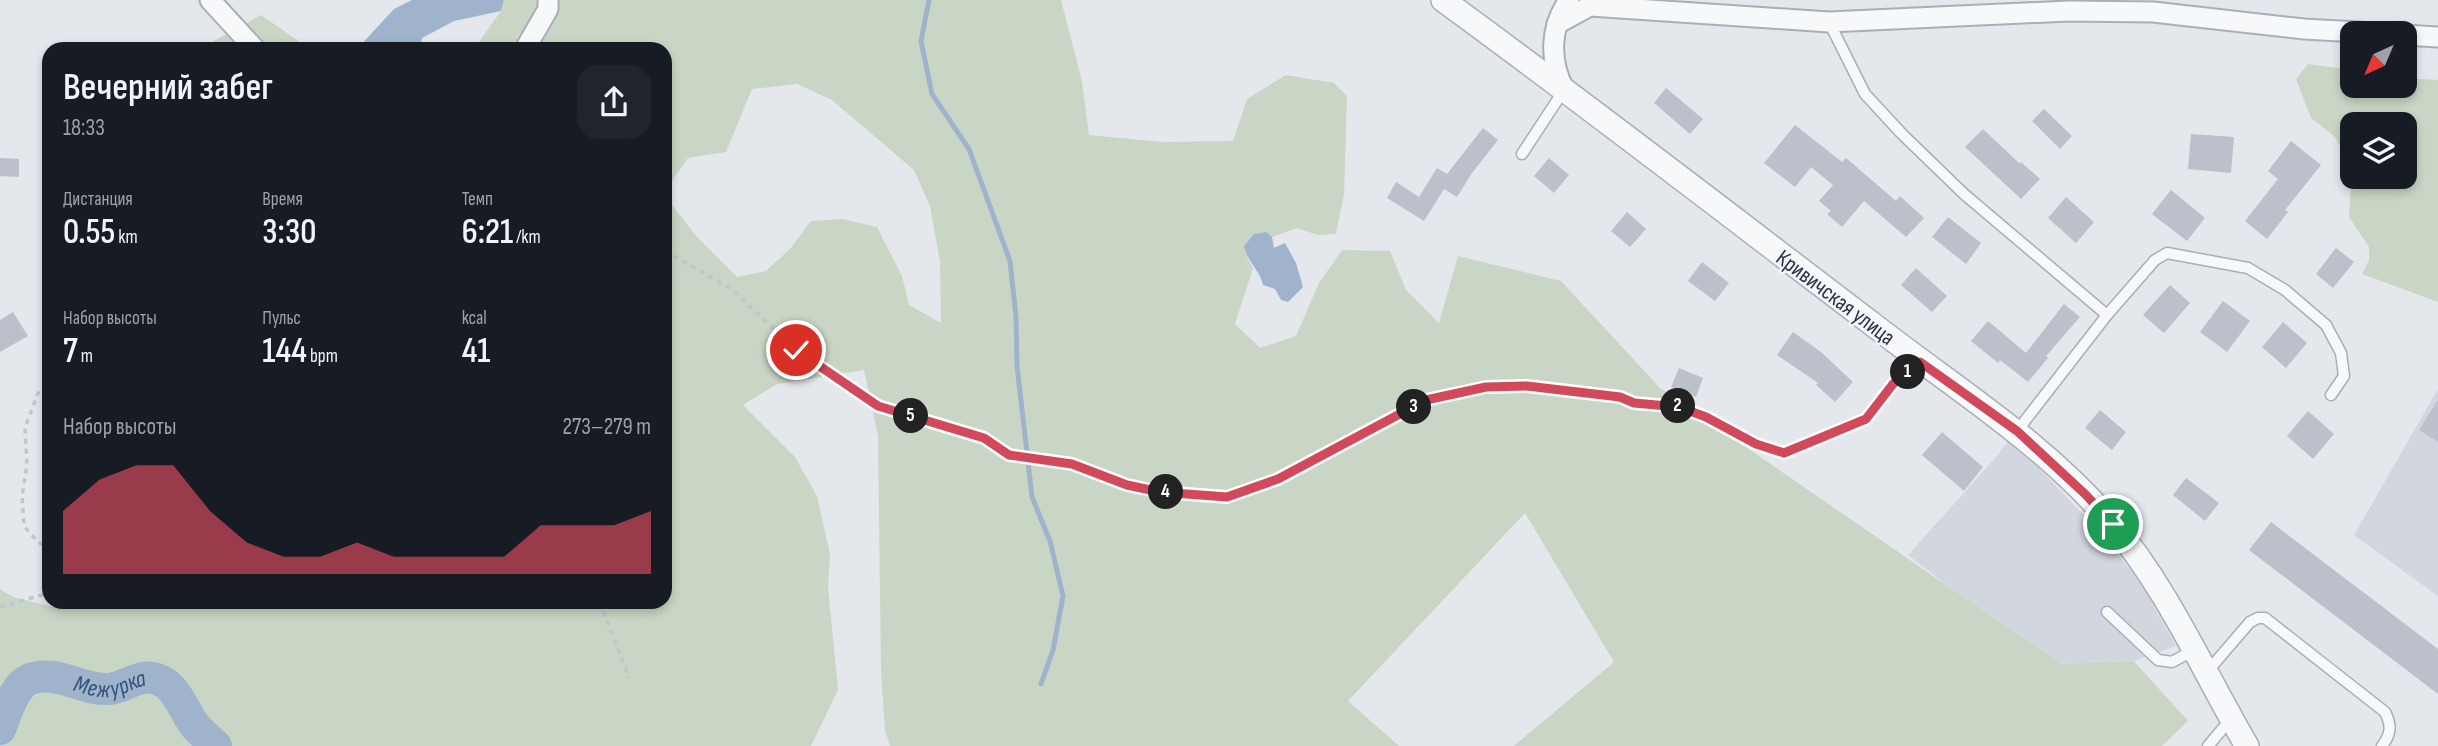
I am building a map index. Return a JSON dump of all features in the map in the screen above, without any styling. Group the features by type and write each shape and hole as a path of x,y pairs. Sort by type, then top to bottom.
{"street":[{"path":"210,0 249,42"},
{"path":"529,42 548,9 548,0"},
{"name":"Кривичская улица","path":"1443,0 1564,89 1920,362 2017,431 2085,494 2119,532 2150,574 2246,746"},
{"path":"1564,89 1555,62 1553,43 1557,24 1569,0"},
{"path":"1557,24 1590,6 1829,22 2073,6 2340,31"},
{"path":"2417,36 2438,37"}],"lane":[{"path":"1829,22 1865,94 1902,134 1964,194 2107,315"},
{"path":"1522,154 1564,89"},
{"path":"2017,431 2107,315 2155,260 2166,253 2248,268 2285,290 2326,325 2341,353 2344,376 2331,395"},
{"path":"2106,612 2158,660 2172,662 2194,650"},
{"path":"2206,672 2250,622 2265,618 2385,712 2390,734 2382,746"},
{"path":"2208,746 2231,719"}],"path":[{"path":"672,255 733,290 796,350 878,406 984,438 1009,455 1072,464 1127,485 1160,492 1227,497 1278,479 1426,400 1486,387 1527,386 1620,397 1634,403 1679,407 1706,417 1756,444 1784,453 1866,419 1893,384 1920,362"},
{"path":"42,391 38,393 24,428 27,465 22,496 24,526 42,544"},
{"path":"0,607 42,595"},
{"path":"603,609 629,678"}],"shaded area":[{"path":"2438,389 2438,596 2354,535"},
{"path":"2010,438 2100,532 2140,582 2176,646 2134,661 2061,664 1961,596 1908,555"}],"green space":[{"path":"504,0 1061,0 1082,81 1089,135 1162,142 1233,141 1247,99 1286,75 1334,83 1347,96 1344,194 1336,234 1318,235 1297,228 1272,237 1266,232 1247,257 1253,268 1235,324 1260,348 1296,336 1319,283 1342,250 1390,251 1406,290 1439,323 1458,256 1561,281 1660,388 2061,664 2134,661 2188,721 2162,746 1514,746 1614,662 1525,513 1348,701 1399,746 890,746 885,730 881,671 878,436 864,370 777,384 743,405 795,457 817,496 830,554 828,587 838,690 811,746 0,746 0,589 13,597 42,604 42,609 672,609 672,205 697,237 737,277 766,271 791,248 811,221 842,219 877,227 902,276 909,305 941,323 940,262 930,206 914,170 832,100 797,84 752,89 726,152 688,158 672,181 672,42 479,42 501,11"},
{"path":"261,15 300,42 212,42"},
{"path":"2308,64 2340,68 2340,98 2417,98 2417,79 2438,80 2438,302 2362,274 2369,260 2369,247 2349,217 2351,189 2417,189 2417,112 2340,112 2340,146 2335,137 2311,118 2296,79"}],"water":[{"path":"412,0 504,0 501,11 454,21 422,38 421,42 363,42 394,9"},
{"path":"1266,232 1272,237 1274,248 1285,243 1296,263 1303,287 1288,302 1281,300 1275,289 1263,285 1244,246 1254,234"}],"building":[{"path":"1666,88 1703,119 1690,134 1654,103"},
{"path":"2044,109 2072,136 2060,149 2032,121"},
{"path":"1795,125 1842,162 1846,158 1896,201 1900,196 1924,218 1906,237 1864,201 1842,227 1827,214 1831,211 1819,201 1833,185 1811,167 1795,187 1764,163"},
{"path":"1483,128 1498,140 1457,197 1444,189 1424,221 1387,198 1396,182 1419,197 1437,168 1447,174"},
{"path":"1983,129 2040,179 2021,199 1965,147"},
{"path":"2191,134 2234,137 2231,173 2188,169"},
{"path":"2291,141 2321,165 2285,210 2288,212 2267,239 2245,221 2278,179 2268,171"},
{"path":"0,158 19,159 19,177 0,176"},
{"path":"1549,158 1569,175 1554,193 1534,176"},
{"path":"2171,190 2205,218 2187,241 2152,214"},
{"path":"2066,197 2094,222 2076,243 2048,218"},
{"path":"1627,212 1646,229 1630,247 1611,231"},
{"path":"1948,217 1981,243 1966,264 1932,237"},
{"path":"2336,248 2354,262 2333,288 2316,274"},
{"path":"1702,262 1729,283 1715,301 1688,281"},
{"path":"1916,268 1947,296 1932,312 1901,285"},
{"path":"2170,285 2190,303 2164,333 2143,315"},
{"path":"2223,301 2250,321 2227,352 2200,332"},
{"path":"2064,304 2080,317 2046,356 2048,358 2028,382 1971,341 1988,321 2026,353"},
{"path":"13,312 28,336 0,352 0,320"},
{"path":"2283,322 2307,343 2286,368 2262,347"},
{"path":"1793,332 1821,352 1853,382 1835,402 1816,385 1818,383 1777,355"},
{"path":"1679,368 1703,378 1696,397 1671,387"},
{"path":"2438,400 2438,442 2419,430"},
{"path":"2100,410 2126,432 2112,450 2085,428"},
{"path":"2308,411 2334,434 2313,459 2287,436"},
{"path":"1942,432 1983,467 1964,491 1922,455"},
{"path":"2186,478 2219,503 2205,521 2173,495"},
{"path":"2271,522 2438,649 2438,694 2249,550"}],"waterway":[{"path":"929,0 921,41 932,94 969,149 1010,261 1016,317 1017,366 1032,497 1050,541 1063,596 1053,650 1041,684"},
{"name":"Межурка","path":"0,729 15,694 30,679 60,678 89,687 109,689 149,677 170,687 195,726 216,746"}],"route":[{"path":"796,350 878,406 984,438 1009,455 1072,464 1127,485 1160,492 1227,497 1278,479 1426,400 1486,387 1527,386 1620,397 1634,403 1679,407 1706,417 1756,444 1784,453 1866,419 1893,384 1920,362 2017,431 2113,524"}]}
